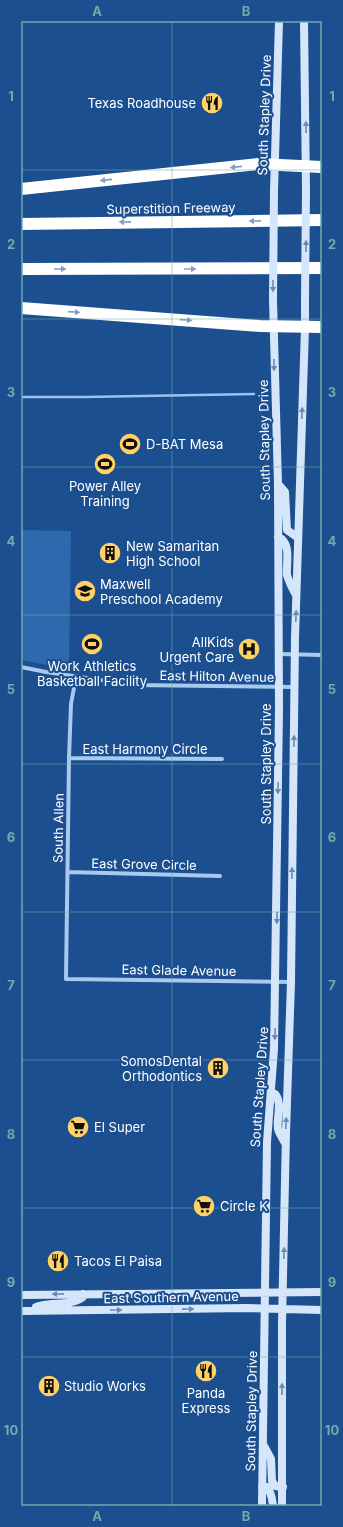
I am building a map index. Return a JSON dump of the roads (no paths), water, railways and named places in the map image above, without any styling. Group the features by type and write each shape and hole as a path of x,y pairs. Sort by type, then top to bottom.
{"highway":[{"path":"21,189 258,164 322,167"},
{"name":"Superstition Freeway","path":"21,224 322,220"},
{"path":"21,269 322,268"},
{"path":"21,308 305,328 322,327"}],"main road":[{"name":"South Stapley Drive","path":"262,1506 267,1142 274,1049 276,981 279,654 278,484 273,300 274,165 279,21"},
{"name":"South Stapley Drive","path":"282,1506 283,1310 291,982 294,687 297,538 305,328 306,166 304,21"},
{"path":"278,484 285,492 287,530 297,538"},
{"path":"278,537 284,541 286,546 287,574 291,587 296,596"},
{"path":"271,1094 275,1094 277,1096 278,1130 286,1144"},
{"name":"East Southern Avenue","path":"21,1295 322,1292"},
{"path":"24,1311 39,1306 70,1303 79,1300 84,1294"},
{"name":"East Southern Avenue","path":"24,1311 322,1310"},
{"path":"263,1443 270,1459 272,1481 275,1486 282,1487"},
{"path":"262,1487 267,1487 270,1490 273,1506"}],"street":[{"path":"279,654 322,655"},
{"name":"East Hilton Avenue","path":"21,667 76,677 134,685 294,687"},
{"name":"South Allen","path":"66,979 69,758 71,704 76,677"},
{"name":"East Harmony Circle","path":"69,758 222,759"},
{"name":"East Grove Circle","path":"68,872 220,876"},
{"name":"East Glade Avenue","path":"66,979 291,982"}],"waterway":[{"path":"21,397 254,394"}],"place":[{"name":"Texas Roadhouse","path":"212,103"},
{"name":"D-BAT Mesa","path":"130,444"},
{"name":"Power Alley Training","path":"105,464"},
{"name":"New Samaritan High School","path":"110,553"},
{"name":"Maxwell Preschool Academy","path":"85,591"},
{"name":"Work Athletics Basketball Facility","path":"92,644"},
{"name":"AllKids Urgent Care","path":"249,649"},
{"name":"SomosDental Orthodontics","path":"218,1068"},
{"name":"El Super","path":"78,1127"},
{"name":"Circle K","path":"204,1206"},
{"name":"Tacos El Paisa","path":"58,1261"},
{"name":"Panda Express","path":"206,1371"},
{"name":"Studio Works","path":"49,1386"}]}
